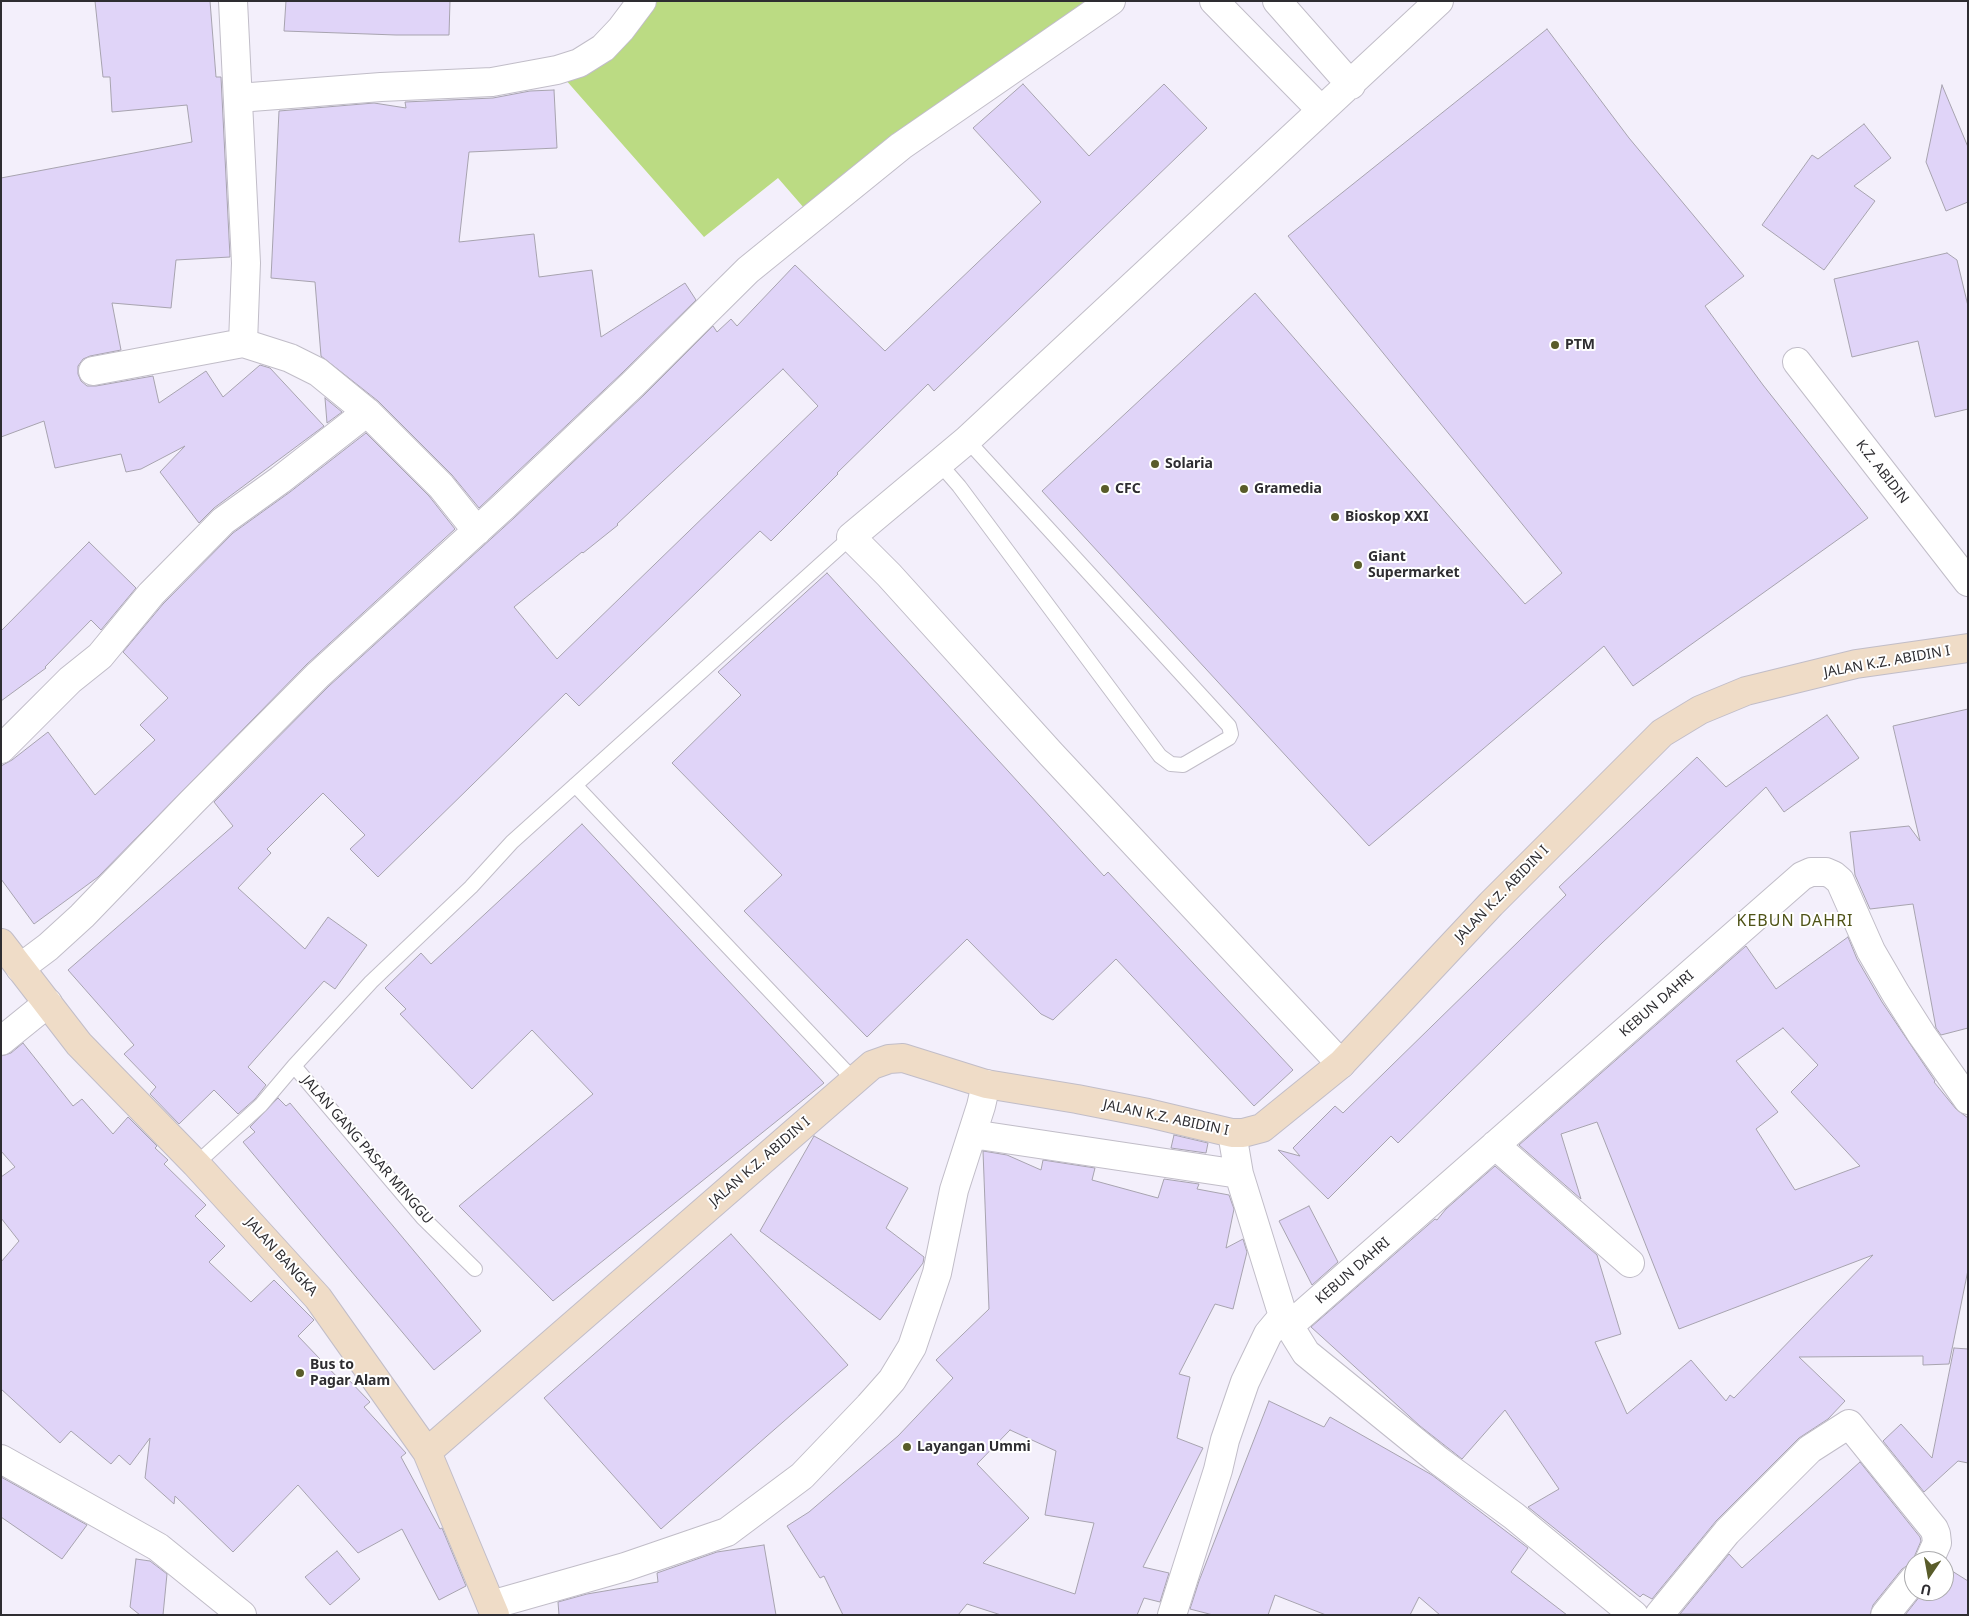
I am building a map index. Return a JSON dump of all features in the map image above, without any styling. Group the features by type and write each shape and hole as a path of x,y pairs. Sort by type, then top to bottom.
{"street":[{"path":"233,1 246,263 243,343"},
{"path":"238,98 381,87 492,82 557,70 579,62 603,48 621,29 642,1"},
{"path":"20,968 48,947 82,916 318,675 477,531 640,377 748,270 901,146 1111,1"},
{"path":"1214,1 1321,110"},
{"path":"1277,1 1351,85"},
{"path":"1341,1064 1052,754 889,574 851,537 967,440 1321,110 1351,85 1439,1"},
{"path":"93,371 243,343 290,358 318,372 367,412 441,486 477,531"},
{"name":"K.Z. ABIDIN","path":"1797,362 1968,582"},
{"path":"1,749 70,680 100,656 130,622 151,594 223,521 280,480 367,412"},
{"name":"JALAN K.Z. ABIDIN I","path":"427,1452 872,1065 889,1059 903,1058 986,1084 1139,1111 1232,1133 1256,1131 1269,1124 1341,1064 1491,904 1662,732 1700,710 1746,691 1856,664 1968,648"},
{"name":"KEBUN DAHRI","path":"1172,1615 1218,1470 1225,1440 1245,1382 1268,1334 1286,1321 1495,1144 1802,876 1818,871 1833,875 1840,881 1872,951 1896,994 1922,1035 1968,1100"},
{"name":"JALAN BANGKA","path":"1,943 79,1044 196,1164 318,1298 427,1452 493,1610"},
{"path":"1,1041 48,1002"},
{"path":"493,1610 727,1532 802,1476 892,1380 912,1347 937,1273 954,1190 986,1084"},
{"path":"1232,1133 1239,1174 1286,1321 1306,1353 1439,1461 1514,1516 1634,1615"},
{"path":"972,1134 1239,1174"},
{"path":"1495,1144 1630,1263"},
{"path":"1659,1615 1734,1525 1810,1449 1849,1424 1934,1529 1937,1543 1933,1551"},
{"path":"1,1459 158,1547 242,1615"},
{"path":"1885,1615 1904,1591"}],"lane":[{"path":"939,463 959,486 1160,756 1172,764 1183,765 1229,738 1231,734 1229,726 967,440"},
{"path":"294,1066 371,982 471,887 512,842 851,537"},
{"path":"575,785 854,1080"},
{"name":"JALAN GANG PASAR MINGGU","path":"196,1164 261,1105 294,1066 424,1218 475,1269"}],"green space":[{"path":"633,1 1088,1 804,208 778,178 704,237 557,70"}],"building":[{"path":"95,1 210,1 216,77 221,77 230,257 176,260 171,308 112,303 121,350 83,359 78,366 78,374 81,381 87,386 96,386 153,376 159,403 206,371 223,397 260,365 270,368 324,426 214,508 199,523 160,472 185,446 141,469 126,472 121,454 55,468 44,421 1,437 1,178 192,142 187,105 112,112 110,77 103,77"},
{"path":"286,1 450,1 449,35 284,31"},
{"path":"1547,29 1629,138 1744,276 1705,306 1763,385 1868,518 1633,686 1604,646 1369,846 1042,491 1255,293 1525,604 1562,573 1288,236"},
{"path":"1023,84 1089,156 1164,84 1207,128 934,391 928,384 771,541 760,531 579,706 566,693 378,877 350,849 365,835 323,793 267,849 271,853 238,888 305,949 328,917 367,945 335,989 324,981 248,1067 266,1085 255,1099 238,1114 214,1090 179,1124 150,1094 156,1087 124,1054 134,1045 68,970 233,826 214,802 329,686 514,518 644,395 713,326 717,332 731,319 737,326 795,265 885,351 1041,202 973,128","holes":["783,369 818,406 557,659 514,607 618,525"]},
{"path":"1942,85 1968,147 1968,202 1946,211 1926,162"},
{"path":"554,90 557,148 469,152 459,242 534,234 539,277 592,270 601,337 685,283 696,300 479,508 452,475 378,401 321,356 315,282 271,278 279,111 374,103 406,108 405,102 493,98 530,91"},
{"path":"1864,124 1891,158 1854,186 1875,201 1824,270 1762,225 1812,155 1818,159"},
{"path":"1947,253 1957,260 1968,306 1968,409 1935,417 1918,341 1852,357 1834,279"},
{"path":"325,398 342,412 327,423"},
{"path":"366,433 429,496 455,529 307,664 98,877 34,924 1,879 1,766 12,760 48,732 95,795 155,740 140,725 168,698 123,652 163,604 233,533"},
{"path":"89,542 136,588 101,630 91,620 46,668 1,701 1,631"},
{"path":"827,573 1104,876 1108,872 1293,1070 1254,1106 1116,959 1053,1020 1041,1014 967,939 867,1037 744,911 782,875 672,763 741,695 718,672"},
{"path":"1968,709 1968,1028 1941,1035 1936,1028 1913,904 1870,909 1855,875 1850,832 1909,826 1920,841 1893,726"},
{"path":"1827,715 1859,758 1784,812 1766,787 1602,943 1398,1143 1391,1136 1328,1199 1278,1150 1300,1156 1293,1148 1335,1106 1343,1113 1566,895 1559,887 1697,757 1726,787"},
{"path":"582,824 824,1083 553,1301 459,1206 593,1094 532,1030 472,1089 400,1014 406,1009 385,988 421,953 431,964"},
{"path":"1848,937 1857,959 1882,1002 1934,1082 1956,1109 1968,1118 1968,1270 1949,1364 1923,1365 1923,1356 1799,1357 1845,1401 1828,1419 1799,1438 1716,1521 1652,1599 1643,1594 1640,1597 1528,1507 1559,1489 1505,1410 1462,1459 1420,1426 1311,1327 1435,1219 1437,1220 1446,1209 1495,1166 1597,1255 1621,1334 1595,1342 1627,1414 1691,1360 1726,1401 1730,1395 1734,1398 1873,1255 1679,1329 1597,1122 1561,1134 1581,1199 1519,1145 1746,946 1776,989","holes":["1783,1028 1818,1065 1791,1092 1860,1166 1795,1190 1756,1129 1778,1112 1736,1061"]},
{"path":"23,1043 73,1106 82,1099 113,1134 128,1117 157,1146 155,1148 168,1160 164,1164 206,1205 195,1216 225,1246 209,1262 251,1302 274,1280 314,1320 298,1336 340,1380 345,1376 370,1402 364,1407 406,1453 401,1457 440,1529 442,1528 466,1586 439,1600 402,1529 358,1553 298,1485 233,1552 175,1496 174,1504 145,1478 150,1438 130,1465 119,1455 111,1464 71,1431 60,1443 1,1389 1,1262 19,1241 1,1218 1,1177 15,1167 1,1151 1,1056 11,1053"},
{"path":"278,1098 286,1106 290,1103 481,1331 434,1370 243,1142 255,1132 250,1127"},
{"path":"1174,1135 1208,1143 1206,1153 1171,1148"},
{"path":"814,1136 908,1188 886,1228 924,1257 923,1263 880,1320 760,1231"},
{"path":"983,1151 1007,1155 1041,1170 1043,1160 1095,1168 1092,1180 1158,1198 1164,1179 1199,1184 1197,1189 1229,1195 1234,1209 1226,1248 1243,1239 1247,1252 1233,1309 1215,1304 1179,1374 1190,1377 1177,1438 1203,1448 1143,1567 1169,1573 1160,1602 1144,1598 1137,1615 1001,1615 967,1604 958,1615 843,1615 824,1576 820,1578 787,1526 809,1512 898,1436 953,1378 936,1360 989,1309","holes":["1010,1430 1056,1451 1045,1515 1094,1523 1075,1594 983,1563 1029,1518 977,1464"]},
{"path":"1309,1206 1338,1262 1312,1285 1279,1221"},
{"path":"731,1234 848,1365 661,1529 544,1398"},
{"path":"1954,1348 1968,1349 1968,1463 1958,1461 1924,1492 1883,1441 1901,1424 1932,1458"},
{"path":"1269,1401 1324,1427 1330,1417 1432,1475 1528,1548 1511,1572 1567,1615 1440,1615 1419,1597 1410,1615 1326,1615 1275,1595 1268,1615 1213,1615 1190,1609 1199,1581"},
{"path":"1860,1462 1920,1537 1921,1541 1917,1551 1904,1551 1904,1568 1873,1605 1870,1615 1680,1614 1729,1554 1742,1568"},
{"path":"1,1477 87,1525 62,1559 1,1517"},
{"path":"764,1545 776,1615 559,1615 558,1602 587,1594 658,1582 657,1573 717,1552"},
{"path":"337,1551 360,1579 330,1605 305,1577"},
{"path":"136,1559 150,1561 167,1574 163,1615 140,1615 130,1607"},
{"path":"1954,1572 1968,1581 1968,1615 1905,1615 1916,1601 1954,1601"}],"place":[{"name":"PTM","path":"1555,345"},
{"name":"Solaria","path":"1155,464"},
{"name":"CFC","path":"1105,489"},
{"name":"Gramedia","path":"1244,489"},
{"name":"Bioskop XXI","path":"1335,517"},
{"name":"Giant Supermarket","path":"1358,565"},
{"name":"Bus to Pagar Alam","path":"300,1373"},
{"name":"Layangan Ummi","path":"907,1447"}],"district":[{"name":"KEBUN DAHRI","path":"1795,921"}]}
